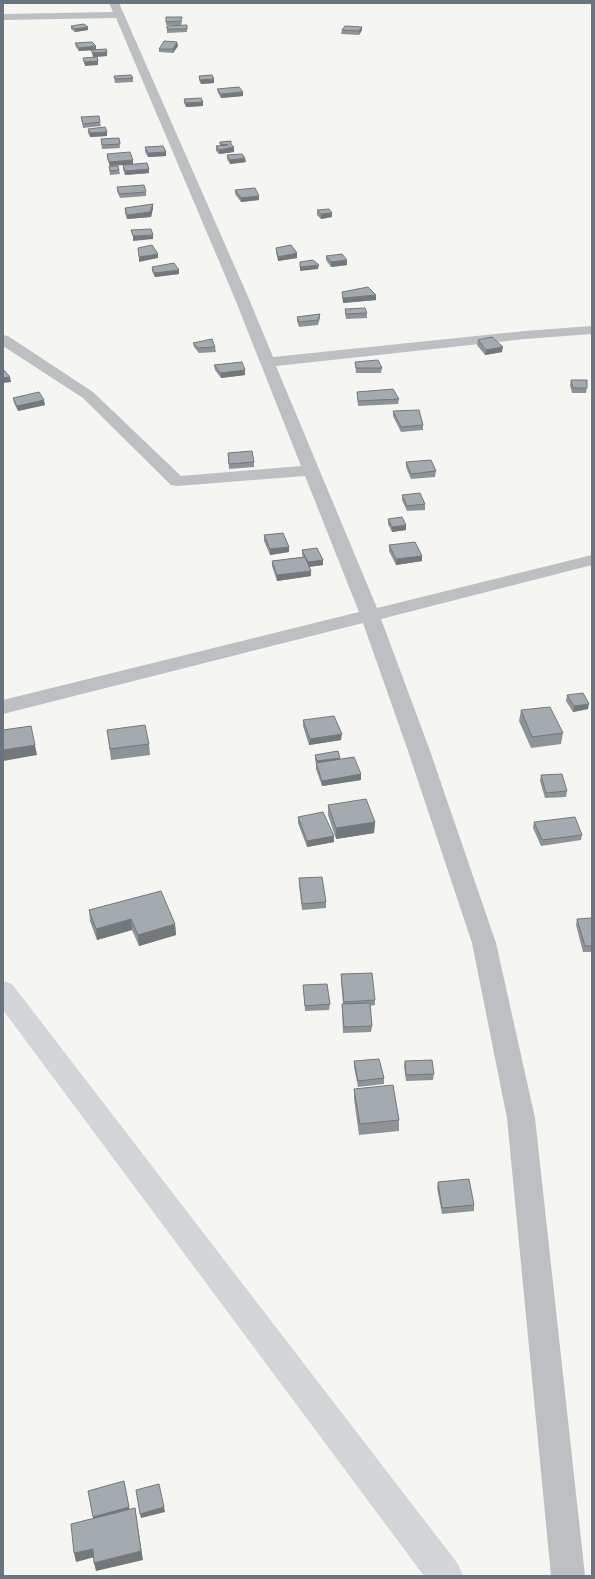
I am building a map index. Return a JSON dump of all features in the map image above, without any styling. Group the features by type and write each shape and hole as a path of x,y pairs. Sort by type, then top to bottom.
{"main road":[{"path":"3,991 446,1576"}],"street":[{"path":"3,17 117,9 268,362 370,616 418,748 484,943 521,1118 568,1576"},
{"path":"268,362 525,335 592,330"},
{"path":"3,339 88,395 177,481 311,470"},
{"path":"3,708 592,560"}],"building":[{"path":"166,17 182,17 181,21 166,22"},
{"path":"84,24 88,27 75,29 71,26"},
{"path":"187,25 187,29 167,29 167,26"},
{"path":"345,26 362,27 359,31 342,30"},
{"path":"164,41 177,42 173,49 159,49"},
{"path":"92,42 96,46 79,48 75,43"},
{"path":"106,49 107,52 93,53 91,50"},
{"path":"97,57 98,61 84,62 83,58"},
{"path":"131,75 133,78 115,79 114,76"},
{"path":"212,75 214,79 200,80 199,76"},
{"path":"239,87 243,92 221,94 217,89"},
{"path":"201,98 203,102 186,103 184,99"},
{"path":"99,116 100,122 83,124 81,117"},
{"path":"105,127 107,132 90,133 88,129"},
{"path":"119,138 120,144 102,145 101,139"},
{"path":"231,141 231,144 234,147 219,150 216,146 228,145 220,144 220,142"},
{"path":"163,146 166,152 148,153 145,147"},
{"path":"130,152 133,160 109,162 107,154"},
{"path":"242,154 245,158 230,160 227,155"},
{"path":"147,163 149,169 125,171 123,165"},
{"path":"109,166 118,166 119,170 110,171"},
{"path":"144,185 146,192 119,194 117,187"},
{"path":"255,188 259,196 241,198 235,190"},
{"path":"153,204 150,212 127,215 125,208"},
{"path":"329,209 332,213 321,214 317,210"},
{"path":"151,229 153,235 133,236 131,230"},
{"path":"152,245 158,254 139,257 138,248"},
{"path":"291,245 297,253 278,257 276,248"},
{"path":"342,254 347,260 331,262 326,256"},
{"path":"313,260 319,265 300,267 300,262"},
{"path":"174,263 179,270 154,273 152,267"},
{"path":"368,287 376,295 343,298 342,292"},
{"path":"365,308 367,313 346,314 345,309"},
{"path":"320,314 318,320 299,322 297,317"},
{"path":"492,337 503,347 486,350 478,340"},
{"path":"212,339 215,347 198,348 193,343"},
{"path":"378,360 382,368 356,368 355,362"},
{"path":"242,362 245,370 221,373 214,365"},
{"path":"3,369 10,377 3,378"},
{"path":"571,380 587,380 587,388 573,388"},
{"path":"393,389 399,399 358,401 357,392"},
{"path":"39,392 44,400 17,406 13,398"},
{"path":"419,410 423,425 401,427 393,411"},
{"path":"252,451 254,462 229,464 228,453"},
{"path":"431,460 436,471 411,474 406,462"},
{"path":"420,493 425,504 407,506 402,495"},
{"path":"402,517 406,525 392,527 388,519"},
{"path":"283,533 289,547 270,549 264,535"},
{"path":"415,542 422,556 396,559 389,545"},
{"path":"317,548 323,560 308,562 302,550"},
{"path":"305,557 311,571 277,575 272,561"},
{"path":"583,693 589,704 574,706 567,695"},
{"path":"550,707 563,733 532,737 521,710"},
{"path":"334,716 342,734 310,739 303,720"},
{"path":"145,725 149,744 110,749 107,730"},
{"path":"31,726 35,745 3,750 3,730"},
{"path":"338,751 340,758 317,761 315,755"},
{"path":"354,757 361,774 322,781 316,763"},
{"path":"562,774 567,791 546,793 541,775"},
{"path":"366,799 375,822 336,828 328,805"},
{"path":"323,812 334,836 307,841 298,817"},
{"path":"575,817 582,835 542,840 534,822"},
{"path":"322,877 326,902 302,904 299,878"},
{"path":"161,891 175,924 138,935 131,919 96,929 89,910"},
{"path":"592,918 592,946 585,946 577,919"},
{"path":"372,973 375,1000 344,1002 341,974"},
{"path":"327,984 330,1004 305,1006 303,985"},
{"path":"370,1003 372,1026 344,1027 342,1004"},
{"path":"379,1059 384,1078 358,1081 354,1061"},
{"path":"432,1060 434,1074 406,1075 405,1061"},
{"path":"393,1085 399,1120 360,1124 354,1089"},
{"path":"469,1179 474,1205 442,1208 438,1182"},
{"path":"124,1481 129,1507 93,1517 88,1491"},
{"path":"159,1484 164,1507 140,1514 136,1490"},
{"path":"135,1508 141,1551 94,1563 93,1549 74,1553 71,1524"}]}
